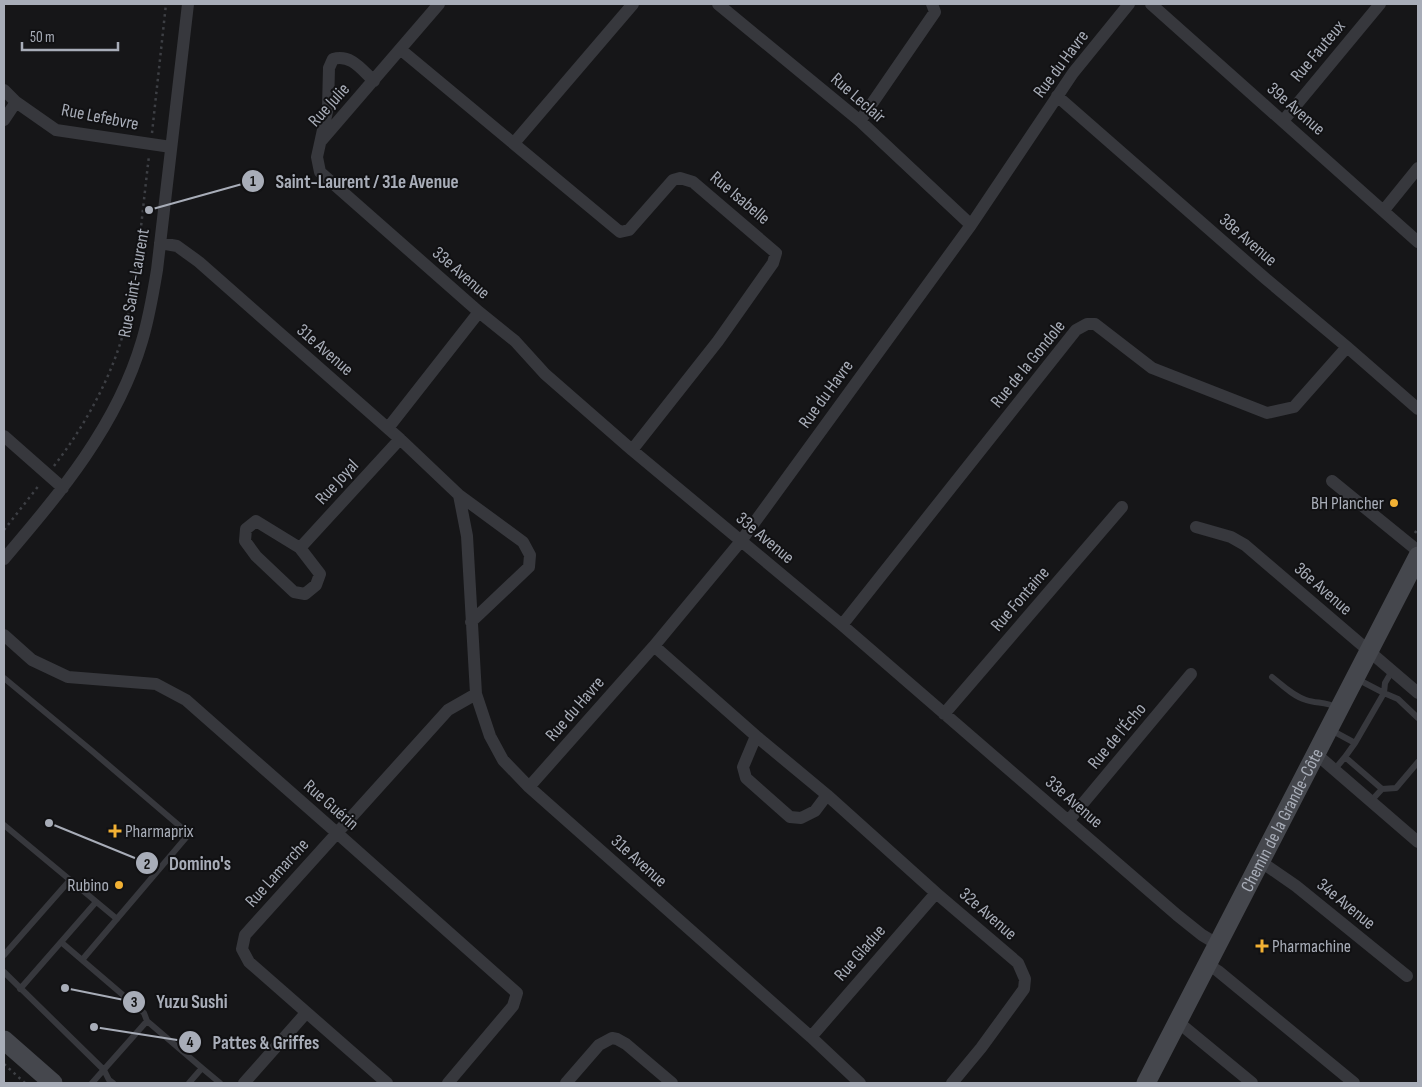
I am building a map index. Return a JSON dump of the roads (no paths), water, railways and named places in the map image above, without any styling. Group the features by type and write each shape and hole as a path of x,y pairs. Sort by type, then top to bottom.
{"main road":[{"name":"Chemin de la Grande-Côte","path":"1146,1083 1418,556"},
{"path":"4,1040 53,1083"}],"street":[{"name":"Rue Saint-Laurent","path":"4,559 86,457 105,426 132,371 142,342 149,314 160,243 188,4"},
{"name":"Rue Julie","path":"319,143 439,4"},
{"path":"514,142 633,4"},
{"name":"Rue Leclair","path":"718,4 860,121 971,225"},
{"path":"860,121 935,12 932,4"},
{"name":"Rue du Havre","path":"529,788 654,646 742,541 971,225 1057,96 1129,4"},
{"name":"39e Avenue","path":"1151,4 1418,242"},
{"name":"Rue Fauteux","path":"1283,121 1380,4"},
{"name":"Rue Isabelle","path":"400,49 620,232 629,230 673,180 680,178 693,182 776,252 773,263 718,341 632,450"},
{"name":"Rue Julie","path":"319,143 328,107 329,68 333,59 342,57 353,62 374,81"},
{"name":"Rue Lefebvre","path":"4,90 16,102 56,130 171,147"},
{"name":"38e Avenue","path":"1057,96 1266,279 1418,408"},
{"path":"4,120 16,102"},
{"name":"33e Avenue","path":"319,143 316,157 320,172 479,312 515,341 545,374 1184,920 1202,935 1217,944"},
{"path":"1384,210 1418,168"},
{"name":"31e Avenue","path":"160,243 177,246 199,262 388,428 459,495 523,542 530,555 529,567 471,622"},
{"path":"388,428 479,312"},
{"name":"Rue de la Gondole","path":"842,626 1076,330 1087,324 1095,324 1152,368 1267,413 1294,407 1347,347"},
{"path":"4,436 63,488"},
{"name":"Rue Joyal","path":"300,548 400,439"},
{"path":"1332,480 1418,551"},
{"name":"31e Avenue","path":"459,495 466,536 476,694 490,736 503,760 529,788 860,1083"},
{"name":"Rue Fontaine","path":"944,714 1122,506"},
{"path":"256,520 300,548 320,574 316,585 304,594 294,592 256,556 245,541 246,529 256,520"},
{"name":"36e Avenue","path":"1196,527 1231,537 1245,545 1418,693"},
{"name":"Rue Guérin","path":"4,635 32,660 68,677 156,684 186,700 516,994 514,1006 448,1083"},
{"name":"32e Avenue","path":"654,646 1018,963 1026,979 1024,989 981,1048 952,1083"},
{"name":"Rue de l'Écho","path":"1069,820 1191,674"},
{"name":"Rue Lamarche","path":"306,1013 249,962 242,949 244,935 448,710 476,694"},
{"path":"756,736 743,767 746,778 790,817 801,818 815,811 827,795"},
{"path":"1315,753 1418,842"},
{"name":"34e Avenue","path":"1260,861 1287,879 1407,976"},
{"name":"Rue Gladue","path":"810,1037 936,893"},
{"path":"1207,964 1354,1083"},
{"path":"244,1083 306,1013 387,1083"},
{"path":"1178,1022 1252,1083"},
{"path":"566,1083 599,1045 612,1038 626,1044 672,1083"}],"lane":[{"path":"1334,769 1355,743 1384,693 1385,683 1392,671"},
{"path":"4,678 189,834 82,960"},
{"path":"1272,678 1302,699 1328,703 1339,709"},
{"path":"1356,678 1398,700 1418,716"},
{"path":"1328,729 1355,743"},
{"path":"1345,757 1382,789 1396,788 1418,762"},
{"path":"1372,801 1382,789"},
{"path":"4,825 117,919"},
{"path":"4,955 70,880"},
{"path":"20,988 96,902"},
{"path":"61,942 144,1013 147,1021 220,1083"},
{"path":"4,972 104,1070 113,1083"},
{"path":"92,1083 147,1021"},
{"path":"188,1083 202,1068"}],"place":[{"name":"Saint-Laurent / 31e Avenue","path":"149,210"},
{"name":"BH Plancher","path":"1394,503"},
{"name":"Domino's","path":"49,823"},
{"name":"Pharmaprix","path":"115,831"},
{"name":"Rubino","path":"119,885"},
{"name":"Pharmachine","path":"1262,946"},
{"name":"Yuzu Sushi","path":"65,988"},
{"name":"Pattes & Griffes","path":"94,1027"}]}
